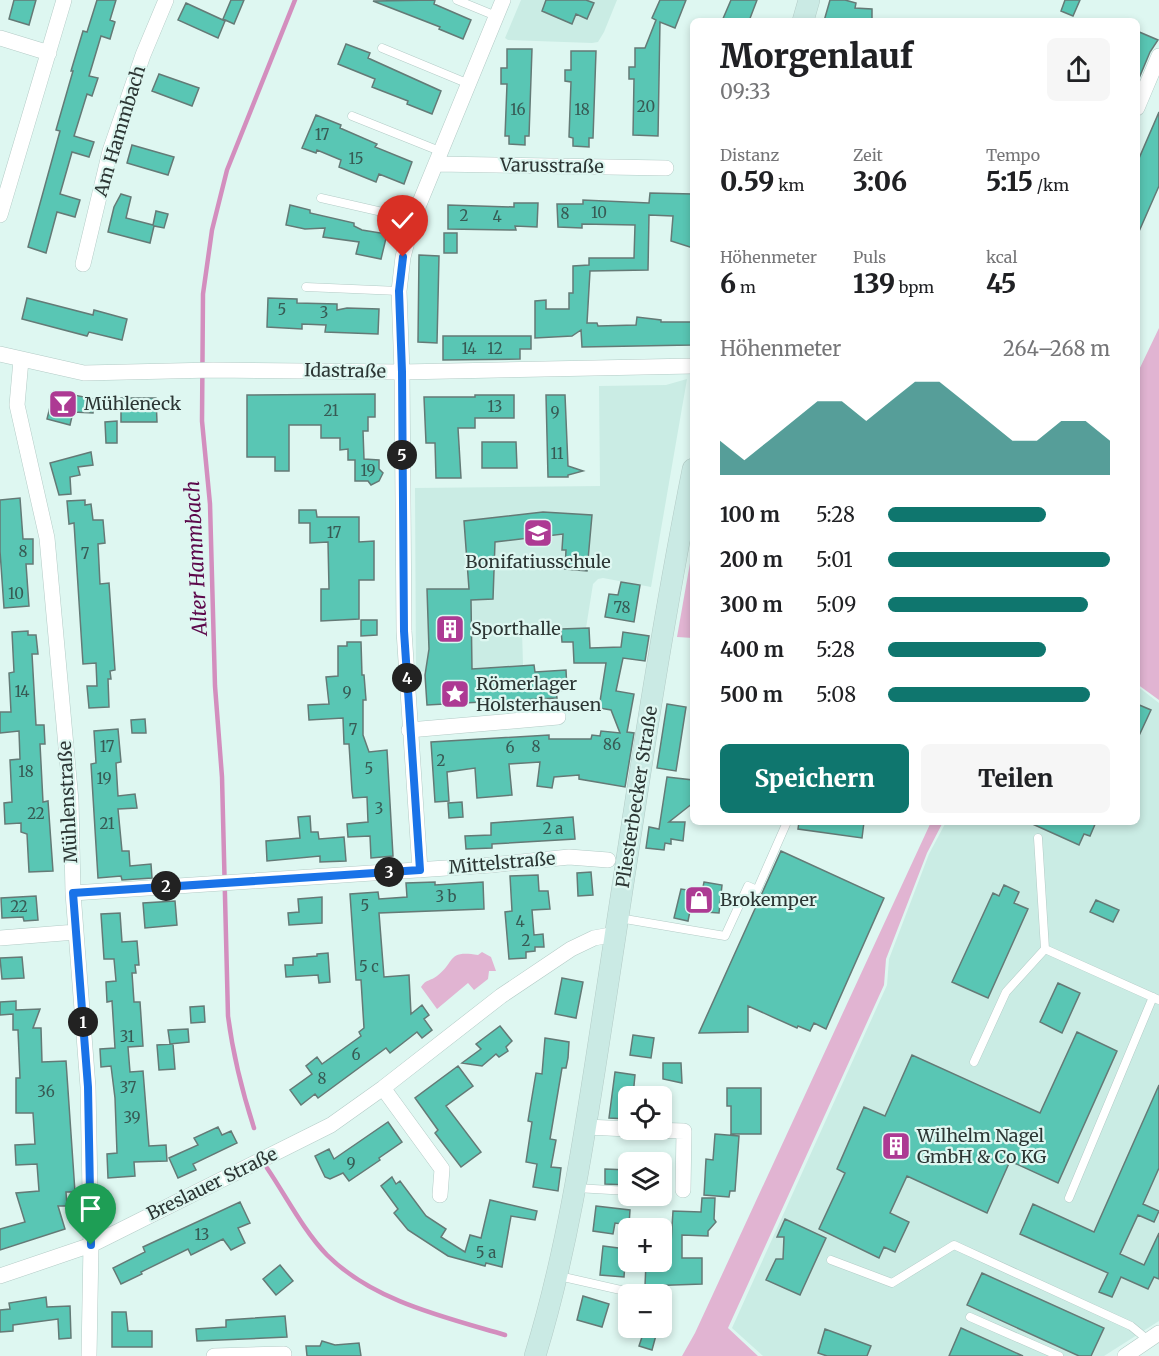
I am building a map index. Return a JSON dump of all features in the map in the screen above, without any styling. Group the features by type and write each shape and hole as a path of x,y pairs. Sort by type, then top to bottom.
{"main road":[{"path":"804,18 809,0"},
{"name":"Pliesterbecker Straße","path":"535,1356 558,1275 587,1126 676,554 690,484"}],"street":[{"path":"0,215 64,0"},
{"name":"Am Hammbach","path":"83,264 110,151 143,55 166,0"},
{"path":"420,870 409,730 404,619 399,291 403,257 413,219 503,0"},
{"path":"0,38 49,53"},
{"path":"1140,101 1159,56"},
{"name":"Varusstraße","path":"439,158 666,168"},
{"name":"Idastraße","path":"0,354 84,373 180,370 402,372 690,366"},
{"name":"Mühlenstraße","path":"21,360 17,405 47,538 71,801 73,893 88,1087 91,1245 89,1356"},
{"path":"409,730 558,717"},
{"name":"Mittelstraße","path":"73,893 420,870 569,857 608,860"},
{"name":"Breslauer Straße","path":"0,1276 91,1245 331,1125 501,996 571,949 617,926"},
{"path":"0,938 76,932"},
{"path":"382,1088 442,1169 440,1195"},
{"path":"587,1126 618,1128"},
{"path":"672,1131 684,1131 683,1190"},
{"path":"1125,1356 1154,1337"},
{"path":"214,1356 284,1354"}],"lane":[{"path":"457,0 496,16"},
{"path":"382,48 470,84"},
{"path":"352,116 439,158"},
{"path":"321,198 413,219"},
{"path":"306,287 399,291"},
{"path":"617,926 725,936 748,886 757,890 786,825"},
{"path":"974,1062 1006,992 1045,949 1038,838"},
{"path":"1045,949 1156,998 1069,1198"},
{"path":"575,1188 618,1190"},
{"path":"831,1260 892,1283 954,1245 1154,1337"},
{"path":"558,1275 618,1289"},
{"path":"970,1317 1059,1356"}],"shaded area":[{"path":"521,0 617,0 604,32 598,42 592,43 508,40 505,38"},
{"path":"1159,328 1159,700 1140,686 1140,368"},
{"name":"Bonifatiusschule","path":"687,379 651,587 598,579 593,584 586,628 522,630 523,665 416,672 415,488 600,486 599,386 666,385"},
{"path":"690,563 690,638 677,637"},
{"path":"1140,688 1159,703 1159,1321 1104,1356 763,1356 732,1328 887,985 889,959 929,854 944,825 1140,825"},
{"path":"930,825 941,825 927,853 886,959 884,985 728,1328 758,1356 682,1356 695,1333"},
{"path":"482,952 491,957 496,971 489,971 488,979 474,990 468,983 437,1009 421,987 423,984 443,971 456,956 478,955"}],"building":[{"path":"14,0 36,0 29,25 9,19"},
{"path":"97,0 116,0 110,20 115,22 110,39 101,36 89,76 98,78 92,96 87,94 74,136 94,142 89,157 72,152 60,194 80,200 75,217 57,212 46,253 28,247 60,131 56,130 73,71 71,71 83,31 87,32"},
{"path":"231,0 244,0 234,24 223,19"},
{"path":"435,0 434,4 471,20 463,39 439,29 440,27 373,1"},
{"path":"546,0 586,0 594,3 587,19 576,14 572,24 542,11"},
{"path":"660,0 686,0 675,28 660,22 658,136 633,135 634,79 629,79 629,67 635,67 635,48 645,48 656,20 652,18"},
{"path":"731,0 757,0 750,18 723,18"},
{"path":"830,0 845,0 856,3 855,8 872,9 872,18 825,18"},
{"path":"1065,0 1080,0 1073,16 1061,11"},
{"path":"186,3 225,21 218,38 178,20"},
{"path":"1140,32 1158,40 1140,76"},
{"path":"346,44 370,53 368,58 441,91 432,114 407,104 408,101 372,87 375,79 338,64"},
{"path":"507,49 532,49 529,136 525,136 525,145 509,144 509,136 505,136 507,84 501,84 501,68 507,68"},
{"path":"571,51 596,51 593,138 589,138 589,147 573,146 573,138 569,137 571,82 565,81 565,70 571,70"},
{"path":"159,74 199,88 192,106 152,91"},
{"path":"1159,112 1159,186 1140,229 1140,156"},
{"path":"316,115 377,144 375,147 412,162 404,184 379,174 376,182 339,167 341,160 317,150 316,153 302,148"},
{"path":"132,145 174,157 168,175 127,163"},
{"path":"650,193 690,194 690,247 671,241 673,216 649,215 648,270 590,271 587,323 597,323 598,326 636,325 637,317 661,320 661,322 690,322 690,345 582,347 581,330 572,336 535,338 535,301 546,300 546,309 569,309 569,293 573,293 573,266 589,265 589,258 634,258 635,225 582,224 582,228 558,227 557,204 583,204 583,200 649,203"},
{"path":"121,194 131,197 126,218 153,225 156,211 168,214 164,228 154,226 150,243 108,232 114,207"},
{"path":"514,203 538,203 537,227 515,226 516,230 448,229 448,205 514,207"},
{"path":"290,205 310,210 310,213 354,223 354,226 362,230 387,234 381,259 356,254 359,242 323,237 325,228 305,229 286,225"},
{"path":"444,233 457,233 457,253 444,253"},
{"path":"419,255 439,256 437,343 418,342"},
{"path":"27,298 93,315 94,310 127,319 122,340 89,332 87,336 22,319"},
{"path":"268,298 297,299 297,303 337,304 337,310 379,309 378,334 325,332 326,325 302,324 302,329 267,327"},
{"path":"443,336 531,336 531,349 520,349 520,359 443,360"},
{"name":"Mühleneck","path":"54,391 94,399 93,413 73,412 70,425 47,419"},
{"path":"375,394 375,417 368,417 368,431 363,431 364,459 379,460 379,469 383,473 379,481 371,485 368,481 355,481 355,460 348,460 348,449 340,450 340,438 321,438 321,425 289,425 289,471 275,471 275,457 247,457 247,395"},
{"path":"475,395 514,395 514,418 475,418 475,428 458,428 461,478 436,478 435,443 426,443 424,397 475,397"},
{"path":"546,395 565,395 568,466 583,471 568,475 568,477 548,477"},
{"path":"121,398 156,398 157,422 121,422"},
{"path":"117,421 117,443 106,443 105,422"},
{"path":"482,442 516,442 517,468 482,468"},
{"path":"91,452 93,465 78,467 80,475 70,477 71,494 59,495 50,463"},
{"path":"20,498 23,539 33,539 33,564 26,564 29,606 4,608 0,551 0,500"},
{"path":"85,500 85,505 91,504 93,520 103,520 105,543 98,544 100,584 109,583 115,670 110,671 111,679 108,679 109,707 89,708 87,686 97,686 96,663 83,664 74,523 69,524 67,501"},
{"path":"299,510 316,510 317,517 359,517 359,542 374,541 374,580 359,580 359,619 321,621 321,589 329,589 328,542 310,543 310,523 299,523"},
{"path":"543,512 592,515 587,571 565,569 566,550 562,550 563,534 495,542 493,599 471,600 472,669 534,665 535,672 566,670 567,690 556,691 557,698 427,705 425,675 429,649 427,589 469,589 464,521"},
{"path":"621,582 640,585 634,622 605,617 609,594 618,595"},
{"path":"361,620 377,620 377,635 361,636"},
{"path":"589,628 590,648 621,647 623,632 649,636 645,661 623,658 616,691 634,694 627,732 634,733 625,787 579,779 579,775 554,777 552,788 537,786 540,762 509,764 512,795 477,798 475,768 447,772 449,801 435,802 431,742 549,735 549,739 591,739 592,735 600,736 601,731 620,733 611,710 599,708 606,663 574,663 573,642 562,642 561,629"},
{"path":"28,631 28,635 36,635 38,654 32,654 36,725 44,725 45,744 40,744 43,802 48,801 53,871 29,872 27,834 21,832 21,823 5,824 4,803 12,802 10,760 20,759 19,731 0,733 0,712 11,712 9,673 14,672 12,632"},
{"path":"347,642 361,642 362,675 364,675 366,700 363,700 363,735 369,752 387,750 393,856 371,858 370,836 348,837 347,824 368,822 367,797 353,798 349,744 344,744 343,718 309,720 308,705 329,704 326,677 338,676 338,646 347,646"},
{"path":"667,704 686,707 676,771 657,768"},
{"path":"1140,705 1151,710 1140,734"},
{"path":"145,719 146,733 132,733 131,720"},
{"path":"118,729 121,762 116,763 118,796 135,794 137,808 118,809 122,851 129,851 130,866 151,864 152,878 122,880 121,876 98,878 91,764 96,763 94,731"},
{"path":"667,777 690,780 690,805 669,822 685,822 683,841 671,839 671,844 665,843 664,850 646,848 649,827 659,829"},
{"path":"462,802 463,817 449,818 448,803"},
{"path":"310,816 311,832 318,832 319,839 344,837 346,861 320,862 320,856 267,861 266,841 300,838 298,817"},
{"path":"573,817 575,839 492,844 492,848 466,849 465,836 491,835 491,823"},
{"path":"799,825 864,825 862,838 798,829"},
{"path":"1035,825 1095,825 1090,836 1084,834 1079,845"},
{"path":"781,851 884,898 826,1029 814,1023 810,1031 798,1026 797,1028 748,1006 748,1032 699,1033"},
{"path":"591,872 593,895 578,896 577,873"},
{"path":"538,875 539,891 548,891 550,909 532,910 534,935 543,934 544,947 535,947 535,951 526,952 526,958 509,959 505,912 512,911 510,876"},
{"path":"435,882 435,885 483,882 484,909 379,913 384,977 409,975 411,1014 422,1005 429,1015 424,1019 432,1030 422,1038 417,1032 390,1053 386,1048 318,1098 315,1094 301,1105 290,1090 312,1074 306,1066 317,1057 322,1064 361,1036 359,1032 364,1028 361,980 356,980 350,894 378,892 379,899 407,897 406,883"},
{"name":"Brokemper","path":"704,882 722,885 719,913 690,911 688,921 674,918 681,889 702,892"},
{"path":"1004,885 1019,892 1014,903 1028,909 988,998 952,982 993,893 999,896"},
{"path":"36,896 38,920 24,921 23,917 2,918 1,898"},
{"path":"322,897 322,923 289,925 288,913 299,912 298,899"},
{"path":"1096,900 1119,910 1113,922 1090,912"},
{"path":"175,901 177,925 145,928 143,903"},
{"path":"120,913 122,942 137,941 139,965 135,965 136,973 132,973 134,1002 140,1002 143,1046 128,1047 130,1072 143,1071 149,1146 166,1145 167,1161 134,1162 135,1176 108,1178 107,1154 117,1153 115,1098 111,1066 101,1067 100,1049 115,1048 112,1001 107,1002 106,982 116,981 114,959 104,959 101,914"},
{"path":"328,953 330,982 319,983 318,975 286,977 285,965 293,965 293,958"},
{"path":"22,957 24,978 2,979 0,958"},
{"path":"562,978 583,982 576,1018 555,1014"},
{"path":"1058,983 1080,993 1062,1033 1040,1022"},
{"path":"16,1001 16,1010 40,1009 33,1028 41,1028 42,1062 66,1061 75,1192 66,1192 67,1206 58,1206 65,1229 0,1250 0,1229 25,1222 16,1193 39,1191 37,1164 16,1165 15,1145 35,1144 33,1113 16,1113 16,1078 20,1078 18,1030 13,1030 13,1014 0,1015 0,1002"},
{"path":"204,1006 205,1022 191,1023 190,1007"},
{"path":"500,1026 512,1041 506,1047 508,1051 499,1057 496,1054 482,1066 462,1063 481,1049 476,1044"},
{"path":"188,1029 189,1042 170,1044 168,1030"},
{"path":"1077,1032 1117,1051 1058,1183 1010,1161 987,1213 907,1176 890,1213 909,1222 895,1252 884,1247 879,1258 819,1229 845,1173 837,1169 864,1107 885,1116 912,1055 1040,1113"},
{"path":"633,1035 654,1038 651,1058 630,1055"},
{"path":"545,1038 569,1042 568,1058 566,1068 562,1068 550,1139 556,1140 551,1167 561,1168 558,1191 533,1187 537,1164 526,1162 532,1122 528,1121 536,1073 542,1074"},
{"path":"173,1044 175,1069 159,1070 157,1045"},
{"path":"663,1063 681,1063 682,1083 663,1079"},
{"path":"458,1066 473,1086 446,1106 481,1152 461,1167 435,1133 438,1130 415,1098"},
{"path":"615,1072 635,1075 634,1086 618,1086 618,1118 609,1118"},
{"path":"1159,1085 1159,1168 1143,1204 1159,1211 1154,1222 1138,1215 1120,1254 1144,1265 1159,1233 1159,1279 1154,1277 1148,1289 1121,1277 1112,1297 1099,1292 1108,1273 1020,1234 1033,1204 1094,1232"},
{"path":"727,1088 761,1088 761,1134 731,1134 731,1106 727,1106"},
{"path":"388,1122 402,1142 349,1181 343,1173 330,1179 325,1177 315,1156 329,1149 334,1159"},
{"path":"218,1127 222,1135 231,1131 237,1143 193,1164 196,1170 178,1178 169,1158 198,1145 194,1138"},
{"path":"715,1134 739,1136 735,1191 730,1191 729,1197 704,1195 706,1159 713,1160"},
{"path":"605,1169 618,1170 618,1185 605,1184"},
{"path":"392,1177 396,1184 400,1181 426,1216 446,1229 441,1237 465,1252 470,1235 481,1238 490,1200 537,1211 535,1220 511,1216 502,1267 486,1263 485,1266 448,1256 408,1230 394,1213 398,1209 381,1186"},
{"path":"702,1198 715,1198 714,1219 716,1222 708,1231 708,1236 682,1235 682,1258 702,1258 702,1284 645,1284 646,1272 672,1272 673,1211 701,1212"},
{"path":"240,1202 250,1223 238,1228 245,1243 231,1250 223,1239 191,1255 188,1249 121,1284 113,1268 145,1252 143,1247"},
{"path":"596,1206 630,1210 629,1218 618,1218 613,1234 593,1231"},
{"path":"785,1219 826,1238 800,1295 766,1280 776,1259 783,1259 784,1237 777,1237"},
{"path":"603,1246 618,1248 618,1272 624,1272 624,1277 600,1275"},
{"path":"280,1265 293,1281 276,1295 263,1279"},
{"path":"982,1273 1104,1328 1091,1356 1079,1356 967,1305"},
{"path":"583,1296 609,1304 602,1327 577,1320"},
{"path":"46,1297 47,1307 70,1306 71,1338 59,1339 58,1319 13,1325 13,1331 0,1332 0,1310 10,1309 9,1303"},
{"path":"112,1312 126,1312 128,1331 152,1331 152,1347 112,1347"},
{"path":"285,1316 287,1337 197,1341 196,1329 226,1327 226,1320"},
{"path":"961,1328 1023,1356 949,1356"},
{"path":"825,1329 871,1346 867,1356 827,1356 818,1353"},
{"path":"642,1338 655,1338 652,1350 639,1346"},
{"path":"322,1341 335,1345 359,1343 361,1356 307,1356 306,1346 320,1346"}],"waterway":[{"name":"Alter Hammbach","path":"254,1128 238,1073 228,1016 222,777 215,686 210,504 202,421 203,294 212,230 227,170 295,0"},
{"name":"Alter Hammbach","path":"267,1168 310,1235 345,1271 387,1296 410,1306 505,1335"}],"place":[{"name":"Mühleneck","path":"63,404"},
{"name":"Bonifatiusschule","path":"538,533"},
{"name":"Sporthalle","path":"450,629"},
{"name":"Römerlager Holsterhausen","path":"455,694"},
{"name":"Brokemper","path":"699,900"},
{"name":"Wilhelm Nagel GmbH & Co KG","path":"896,1146"}],"route":[{"path":"91,1245 88,1087 73,893 420,870 404,631 402,372 399,291 403,257"}]}
